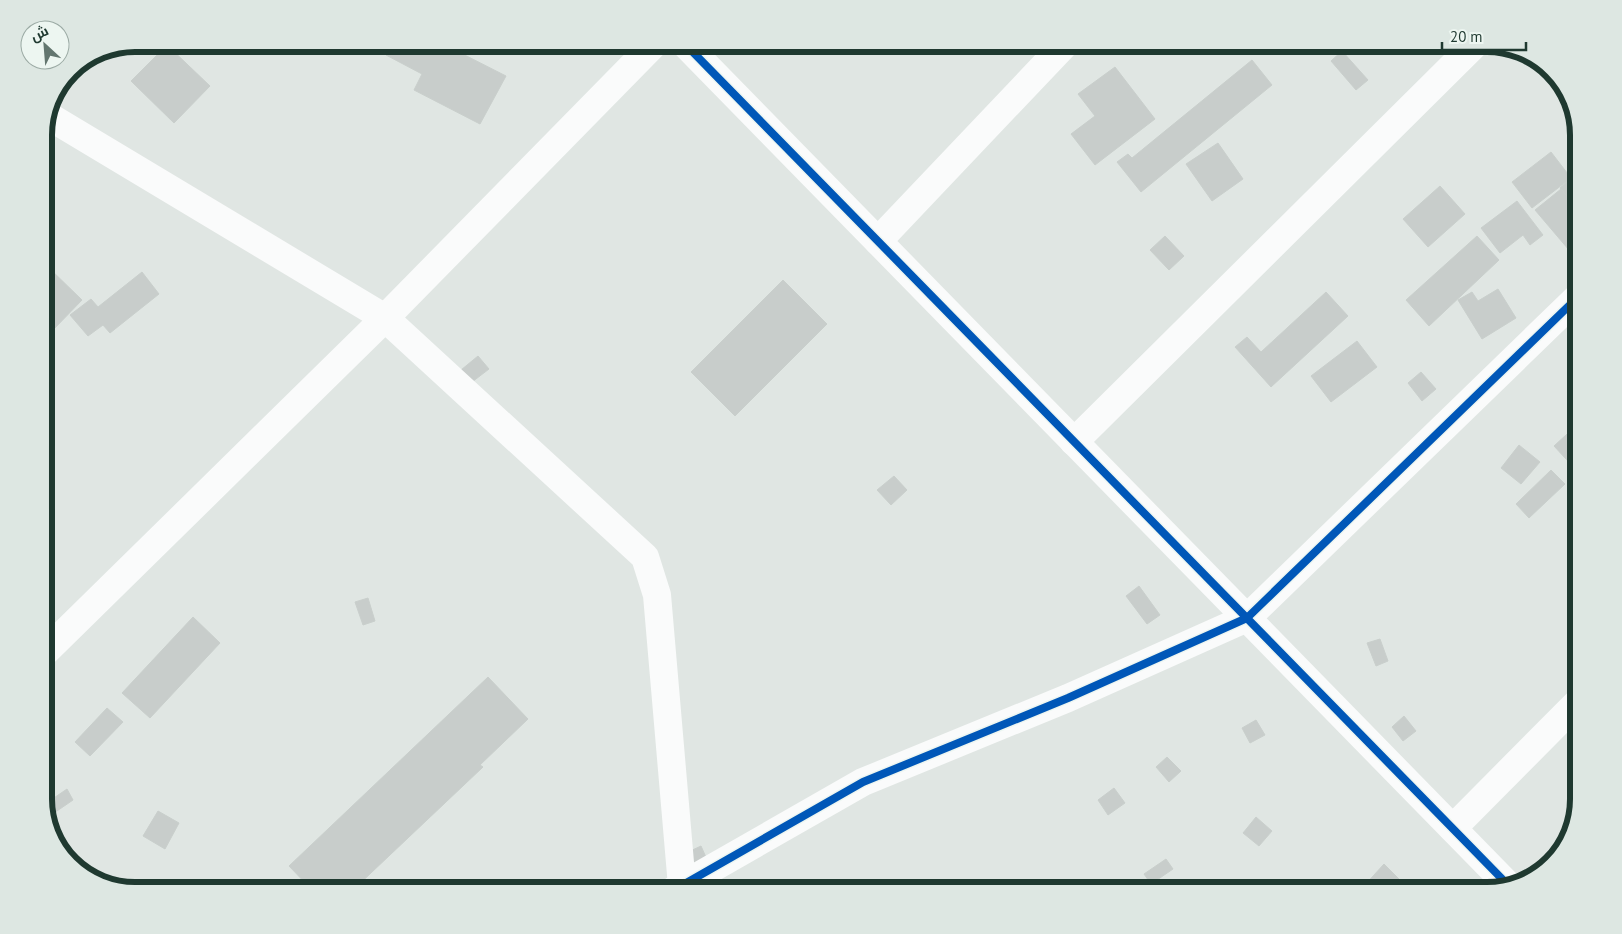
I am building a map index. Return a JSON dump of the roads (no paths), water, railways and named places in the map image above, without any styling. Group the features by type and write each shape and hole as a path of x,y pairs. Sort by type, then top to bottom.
{"street":[{"path":"53,644 385,318 646,52"},
{"path":"693,52 1503,880"},
{"path":"878,241 1057,52"},
{"path":"1074,442 1467,52"},
{"path":"54,120 385,318 645,557 657,595 678,882"},
{"path":"688,882 863,782 1068,698 1247,618 1569,305"},
{"path":"1453,828 1570,710"}]}
